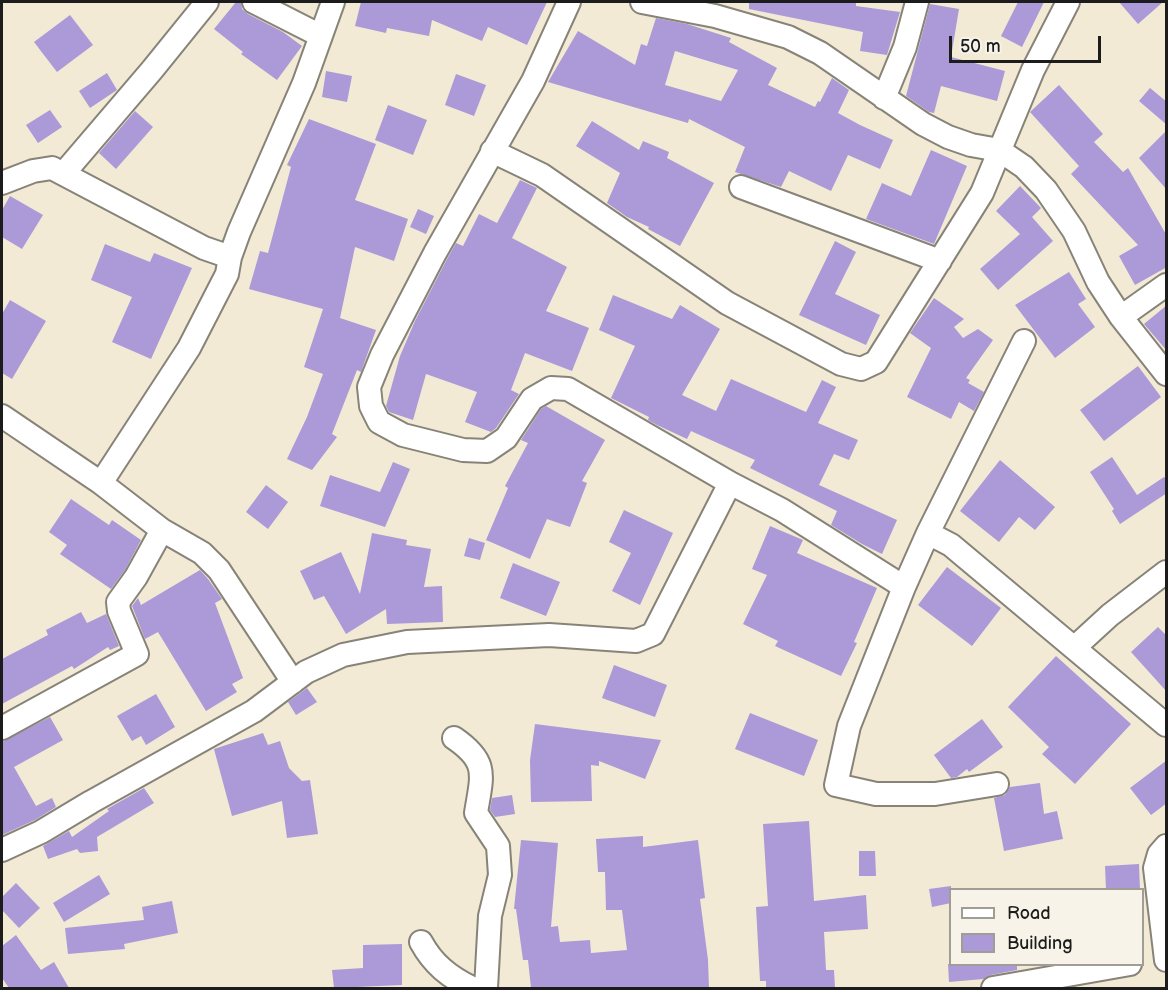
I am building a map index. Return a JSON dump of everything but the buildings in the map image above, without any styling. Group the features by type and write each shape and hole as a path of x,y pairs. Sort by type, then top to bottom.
{"street":[{"path":"64,173 207,2"},
{"path":"254,2 321,36"},
{"path":"101,483 189,348 227,274 239,232 304,83 333,2"},
{"path":"568,2 533,81 435,253 382,355 369,387 371,406 379,422 403,435 463,450 487,452 506,438 532,399 551,388 568,389 730,483 782,510 904,587"},
{"path":"642,2 715,16 788,38 820,52 923,124 948,137 971,145 999,150 1024,166 1046,190 1074,231 1098,282 1121,317 1167,374"},
{"path":"884,98 904,47 916,2"},
{"path":"492,151 543,176 727,303 841,364 861,369 876,362 982,194 1033,70 1068,2"},
{"path":"2,183 33,171 52,168 196,244 230,257"},
{"path":"741,187 940,261"},
{"path":"1121,317 1167,285"},
{"path":"997,784 935,794 876,794 836,785 849,726 904,587 928,533 1024,341"},
{"path":"2,416 101,483 162,530 202,553 219,570 293,682"},
{"path":"2,850 41,832 254,711 306,672 344,655 407,642 549,635 636,641 652,634 730,483"},
{"path":"2,728 137,654 119,611 118,602 136,577 162,530"},
{"path":"928,533 951,545 1167,725"},
{"path":"1074,648 1110,615 1167,572"},
{"path":"454,738 471,750 481,767 476,813 498,846 500,875 490,916 486,988"},
{"path":"1144,962 1166,959 1155,868 1159,854 1167,846"},
{"path":"421,942 430,959 458,982 472,988"},
{"path":"993,988 1119,966"}]}
